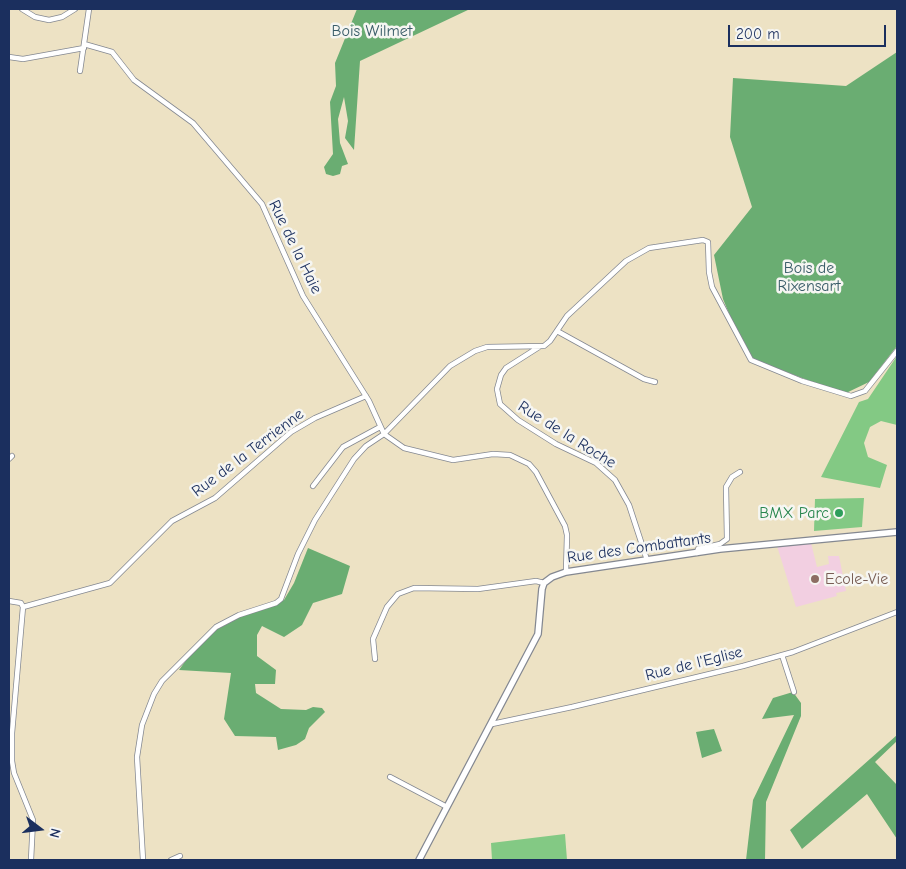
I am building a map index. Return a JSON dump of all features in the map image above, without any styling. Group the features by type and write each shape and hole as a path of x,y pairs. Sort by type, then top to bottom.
{"street":[{"path":"22,9 34,17 50,20 62,17 75,9"},
{"path":"80,71 89,9"},
{"path":"9,57 23,58 84,46"},
{"name":"Rue de la Haie","path":"84,46 112,52 134,80 193,123 262,204 303,296 366,396 384,434"},
{"path":"143,860 137,757 142,725 154,694 162,681 216,627 239,615 276,603 281,599 298,554 321,509 358,453 384,434 450,366 464,356 487,347 539,347 550,341 572,311 606,277 632,256 655,247 703,240 708,242 709,272 712,287 751,360 802,381 851,396 861,393 870,385 897,351"},
{"path":"557,331 644,379 655,382"},
{"name":"Rue de la Roche","path":"539,347 506,368 501,375 497,389 500,404 518,420 556,444 596,463 615,480 629,505 647,560"},
{"name":"Rue de la Terrienne","path":"23,607 110,583 168,524 215,498 291,432 315,418 366,396"},
{"path":"313,486 343,446 380,427"},
{"path":"384,434 404,448 446,459 464,460 504,454 528,464 539,476 565,526 567,535 566,572"},
{"path":"697,553 698,549 720,544 727,539 726,487 732,477 740,472"},
{"name":"Rue des Combattants","path":"544,583 552,577 566,572 647,560 820,538 897,532"},
{"path":"375,659 373,639 387,607 398,594 423,588 478,589 536,581 544,583 538,634 419,860"},
{"path":"9,601 21,603 23,607 12,755 14,773 33,820 31,860"},
{"name":"Rue de l'Eglise","path":"492,724 572,707 782,655 897,612"},
{"path":"782,655 794,692"},
{"path":"390,777 447,807"},
{"path":"171,860 180,856"}],"shaded area":[{"name":"Ecole-Vie","path":"811,543 817,567 829,564 828,556 839,556 846,591 836,593 837,596 796,607 777,546"}],"green space":[{"name":"Bois Wilmet","path":"357,9 470,9 360,61 354,150 345,138 348,121 344,97 338,119 340,143 348,164 342,166 340,174 333,176 326,174 324,167 333,154 330,102 336,86 335,63"},
{"name":"Bois de Rixensart","path":"897,52 897,346 869,382 844,394 747,357 723,299 714,255 752,207 730,137 733,78 846,86"},
{"path":"897,356 897,425 881,421 870,427 864,443 868,457 887,465 880,488 821,477 859,402 868,399"},
{"name":"BMX Parc","path":"864,498 862,527 814,531 815,499"},
{"path":"308,548 350,566 342,594 313,603 302,625 284,637 262,626 257,635 257,656 276,670 275,684 255,684 256,693 281,709 306,710 313,707 322,708 325,712 309,728 305,739 296,745 278,750 276,737 235,736 224,719 231,673 179,670 197,645 214,629 240,615 284,600 294,583"},
{"path":"793,692 801,703 801,716 766,802 765,860 746,860 753,800 794,715 762,719 773,698"},
{"path":"714,729 722,751 702,758 696,732"},
{"path":"897,735 897,741 875,762 897,785 897,839 867,794 802,849 790,830"},
{"path":"565,834 567,860 492,860 491,843"}],"place":[{"name":"BMX Parc","path":"839,513"},
{"name":"Ecole-Vie","path":"815,579"}]}
